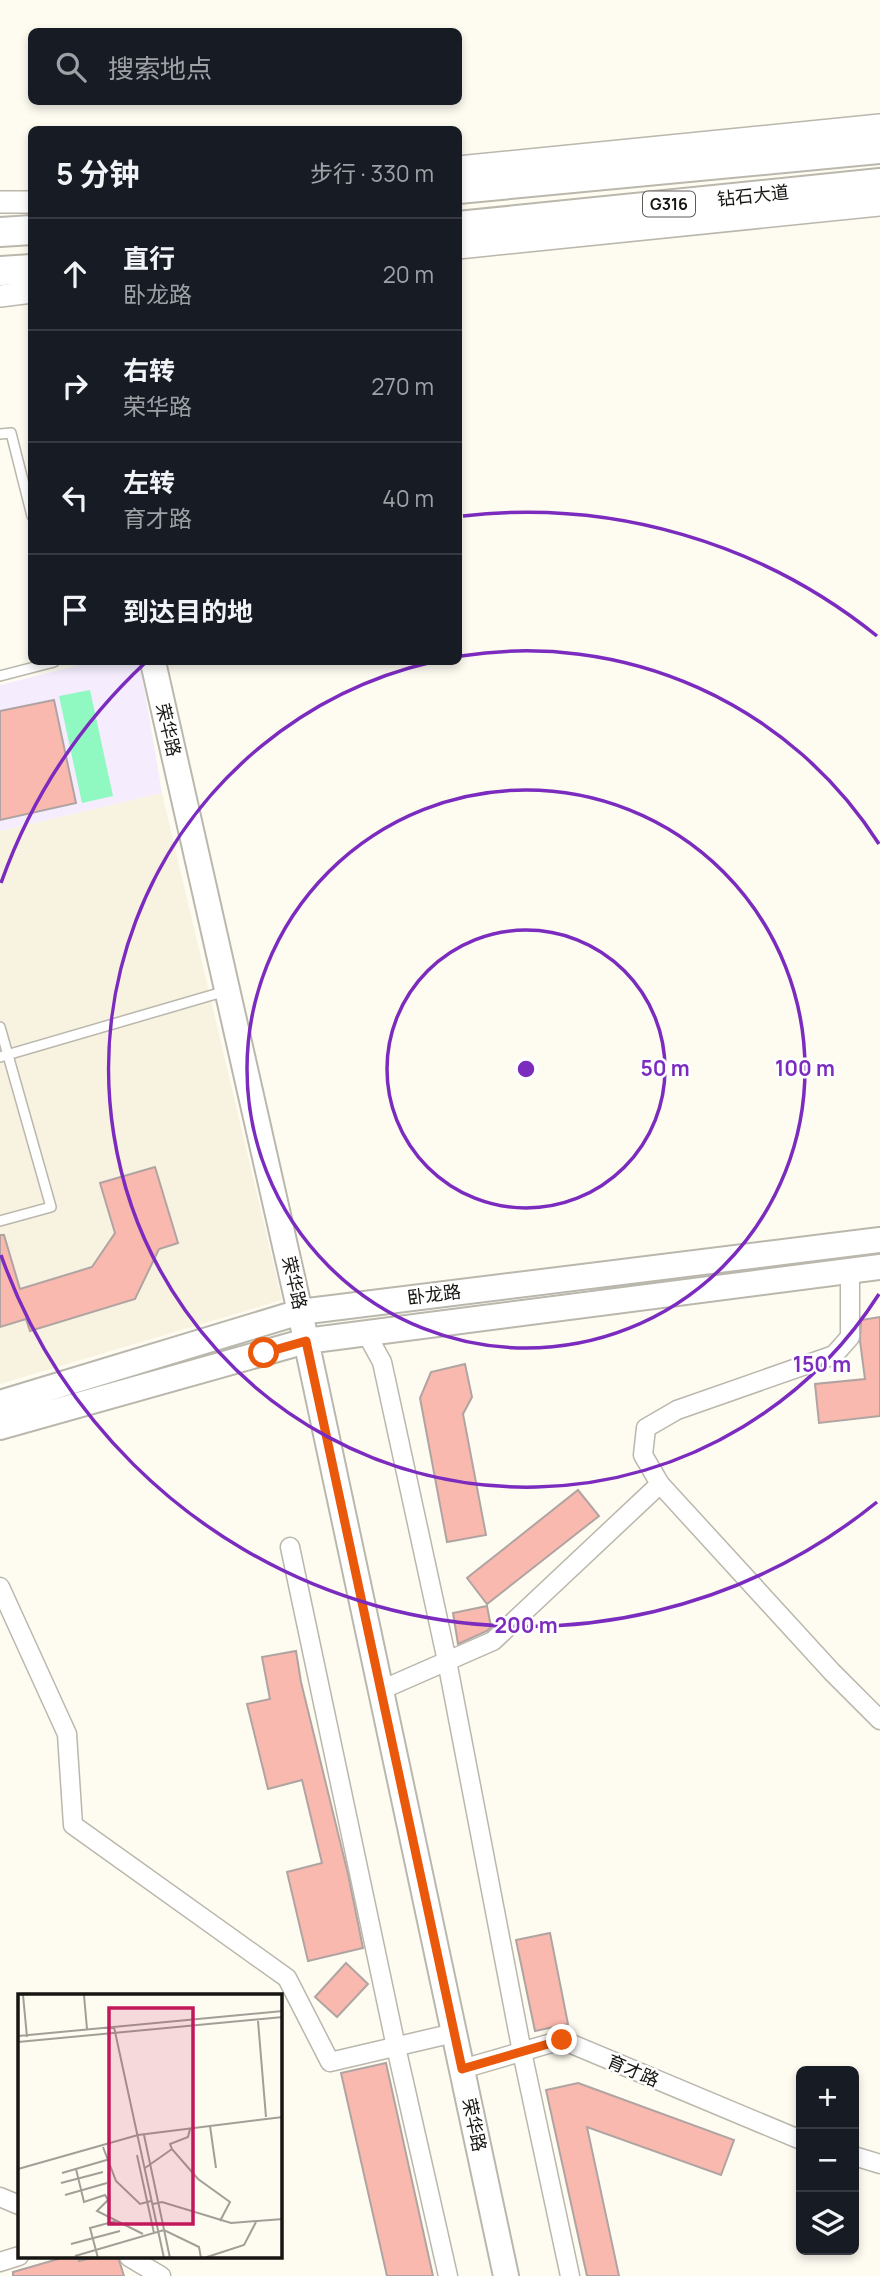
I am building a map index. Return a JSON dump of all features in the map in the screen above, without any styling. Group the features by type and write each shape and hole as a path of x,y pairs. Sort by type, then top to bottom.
{"highway":[{"name":"钻石大道","path":"462,188 606,164 880,149"},
{"name":"钻石大道","path":"462,226 880,183"},
{"path":"0,232 28,230"},
{"path":"0,271 28,269"}],"main road":[{"name":"荣华路","path":"154,665 300,1312 506,2276"},
{"name":"卧龙路","path":"0,1404 300,1312 880,1240"},
{"name":"卧龙路","path":"0,1427 306,1341 880,1267"}],"street":[{"path":"462,167 606,164 880,125"},
{"path":"0,202 28,202"},
{"path":"462,248 880,205"},
{"path":"0,296 28,292"},
{"path":"850,1271 850,1337 834,1355 677,1410 646,1428 643,1455 660,1484 832,1672 880,1720"},
{"path":"366,1333 382,1362 447,1661 522,2052 570,2276"},
{"path":"381,1690 493,1641 660,1484"},
{"path":"290,1547 396,2047 448,2276"},
{"path":"2,1593 67,1734 73,1825 287,1978 330,2062 454,2033"},
{"name":"育才路","path":"462,2069 562,2040 796,2138"},
{"path":"859,2158 880,2164"},
{"path":"0,2197 18,2205"},
{"path":"0,2262 18,2256"},
{"path":"131,2258 161,2276"}],"lane":[{"path":"0,434 11,433 28,500"},
{"path":"0,676 42,665"},
{"path":"4,1055 228,991"},
{"path":"0,1027 4,1055 51,1207 0,1221"}],"shaded area":[{"path":"80,665 141,665 162,793 0,831 0,685"},
{"path":"162,793 282,1300 0,1384 0,831"}],"green space":[{"path":"90,690 113,796 82,803 59,696"}],"building":[{"path":"54,700 76,803 0,820 0,711"},
{"path":"155,1167 178,1243 159,1249 135,1299 30,1331 26,1319 0,1327 0,1235 4,1235 20,1289 92,1267 115,1233 100,1183"},
{"path":"880,1317 880,1416 819,1423 815,1384 865,1379 860,1341 861,1320"},
{"path":"465,1364 472,1397 463,1414 486,1535 447,1542 420,1398 431,1372"},
{"path":"578,1490 599,1516 487,1604 467,1578"},
{"path":"487,1606 491,1627 458,1644 453,1613"},
{"path":"296,1651 363,1948 308,1961 287,1872 322,1863 302,1780 268,1789 247,1704 270,1699 262,1657"},
{"path":"550,1933 568,2024 535,2031 516,1940"},
{"path":"346,1963 368,1984 337,2017 315,1997"},
{"path":"386,2063 433,2276 387,2276 341,2073"},
{"path":"578,2083 734,2140 721,2175 587,2127 619,2276 587,2276 546,2090"},
{"path":"62,2258 78,2258 79,2261 118,2258 124,2276 13,2276 13,2272"}],"route":[{"path":"264,1353 306,1341 462,2069 562,2040"}]}
